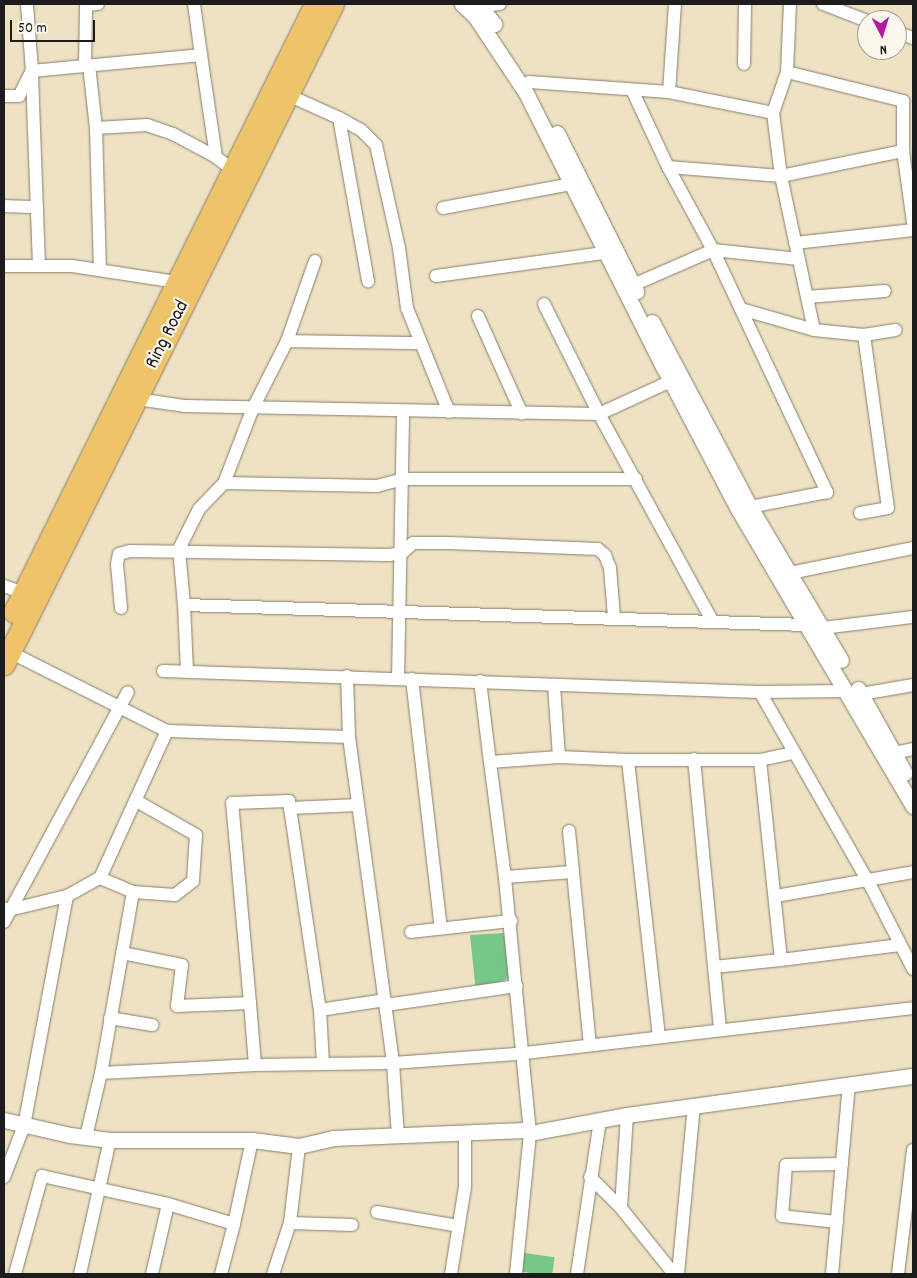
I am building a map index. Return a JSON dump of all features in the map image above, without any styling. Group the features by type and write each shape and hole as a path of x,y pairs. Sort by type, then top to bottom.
{"highway":[{"name":"Ring Road","path":"6,649 24,593 176,282 288,95 327,5"},
{"name":"Ring Road","path":"6,649 137,399 240,175 327,5"}],"street":[{"path":"27,4 32,71 39,266"},
{"path":"90,4 87,65 96,128 100,270"},
{"path":"194,4 216,157"},
{"path":"473,6 500,4"},
{"path":"669,92 675,4"},
{"path":"744,64 745,4"},
{"path":"790,4 787,72 774,113 781,176 814,330"},
{"path":"823,4 857,17"},
{"path":"473,6 529,82 633,285 750,506 823,628 854,693 913,806"},
{"path":"501,44 605,253 738,509 808,625 854,693"},
{"path":"32,71 201,55"},
{"path":"4,96 19,96 32,71"},
{"path":"787,72 908,102 903,151 913,222"},
{"path":"529,82 669,92 774,113"},
{"path":"632,90 668,167 714,250 827,492 750,506"},
{"path":"288,95 361,130 376,145 399,248 407,308 449,412"},
{"path":"339,118 368,281"},
{"path":"96,128 147,125 173,134 216,157 240,175"},
{"path":"668,167 781,176 903,151"},
{"path":"443,208 571,184"},
{"path":"4,206 37,207"},
{"path":"795,243 913,230"},
{"path":"633,285 714,250 799,259"},
{"path":"436,276 605,253"},
{"path":"187,671 179,549 200,509 224,483 253,408 287,341 315,261"},
{"path":"4,266 100,270 176,282"},
{"path":"807,298 885,291"},
{"path":"544,304 599,414 713,622"},
{"path":"741,308 814,330 864,335 896,330"},
{"path":"478,316 522,414"},
{"path":"860,513 888,508 864,335"},
{"path":"287,341 420,343"},
{"path":"137,399 185,406 599,414 671,381"},
{"path":"398,678 401,610 403,411"},
{"path":"224,483 377,486 403,480 636,479"},
{"path":"121,608 119,554 130,551 179,549 402,554 413,543 598,549 605,555 610,568 614,617"},
{"path":"790,572 913,548"},
{"path":"4,586 24,593"},
{"path":"184,605 401,610 808,625"},
{"path":"823,628 913,617"},
{"path":"6,649 118,708 167,731 348,737"},
{"path":"163,671 412,678 760,692 854,693 913,685"},
{"path":"347,676 348,737 393,1063 398,1136"},
{"path":"412,678 441,928"},
{"path":"480,681 511,920 525,1053 530,1133 516,1274"},
{"path":"554,685 559,757"},
{"path":"5,913 128,692"},
{"path":"760,692 792,753 868,881 913,969"},
{"path":"868,719 894,753 913,787"},
{"path":"5,913 67,896 100,878 167,731"},
{"path":"894,753 913,750"},
{"path":"490,762 559,757 628,760 760,760 792,753"},
{"path":"694,759 720,1030"},
{"path":"628,760 659,1037"},
{"path":"760,760 776,896 781,960"},
{"path":"100,878 133,892 175,895 193,881 196,835 135,800"},
{"path":"255,1065 232,802 289,801 320,1010 324,1063"},
{"path":"290,808 358,805"},
{"path":"569,831 590,1045"},
{"path":"506,877 573,872"},
{"path":"776,896 913,872"},
{"path":"86,1137 101,1073 133,892"},
{"path":"4,1178 24,1126 67,896"},
{"path":"410,932 511,920"},
{"path":"714,967 900,945"},
{"path":"122,953 182,965 177,1006 250,1003"},
{"path":"320,1010 517,986"},
{"path":"101,1073 255,1065 393,1063 525,1053 913,1008"},
{"path":"110,1018 152,1025"},
{"path":"4,1120 24,1126 110,1140 252,1140 299,1146 333,1138 465,1134 524,1130 530,1133 627,1115 913,1076"},
{"path":"832,1274 849,1085"},
{"path":"676,1274 694,1106"},
{"path":"621,1208 627,1115"},
{"path":"579,1272 590,1178 600,1120"},
{"path":"451,1274 465,1187 465,1134"},
{"path":"80,1274 110,1140"},
{"path":"221,1274 252,1140"},
{"path":"273,1274 290,1223 299,1146"},
{"path":"898,1274 913,1150"},
{"path":"837,1222 782,1216 785,1174 786,1165 842,1164"},
{"path":"15,1274 42,1176 168,1204 234,1224"},
{"path":"590,1178 621,1208 676,1274"},
{"path":"152,1274 168,1204"},
{"path":"378,1212 458,1226"},
{"path":"290,1223 352,1225"}],"green space":[{"path":"504,933 509,978 476,992 470,935"},
{"path":"518,1252 555,1257 552,1274 515,1271"}]}
